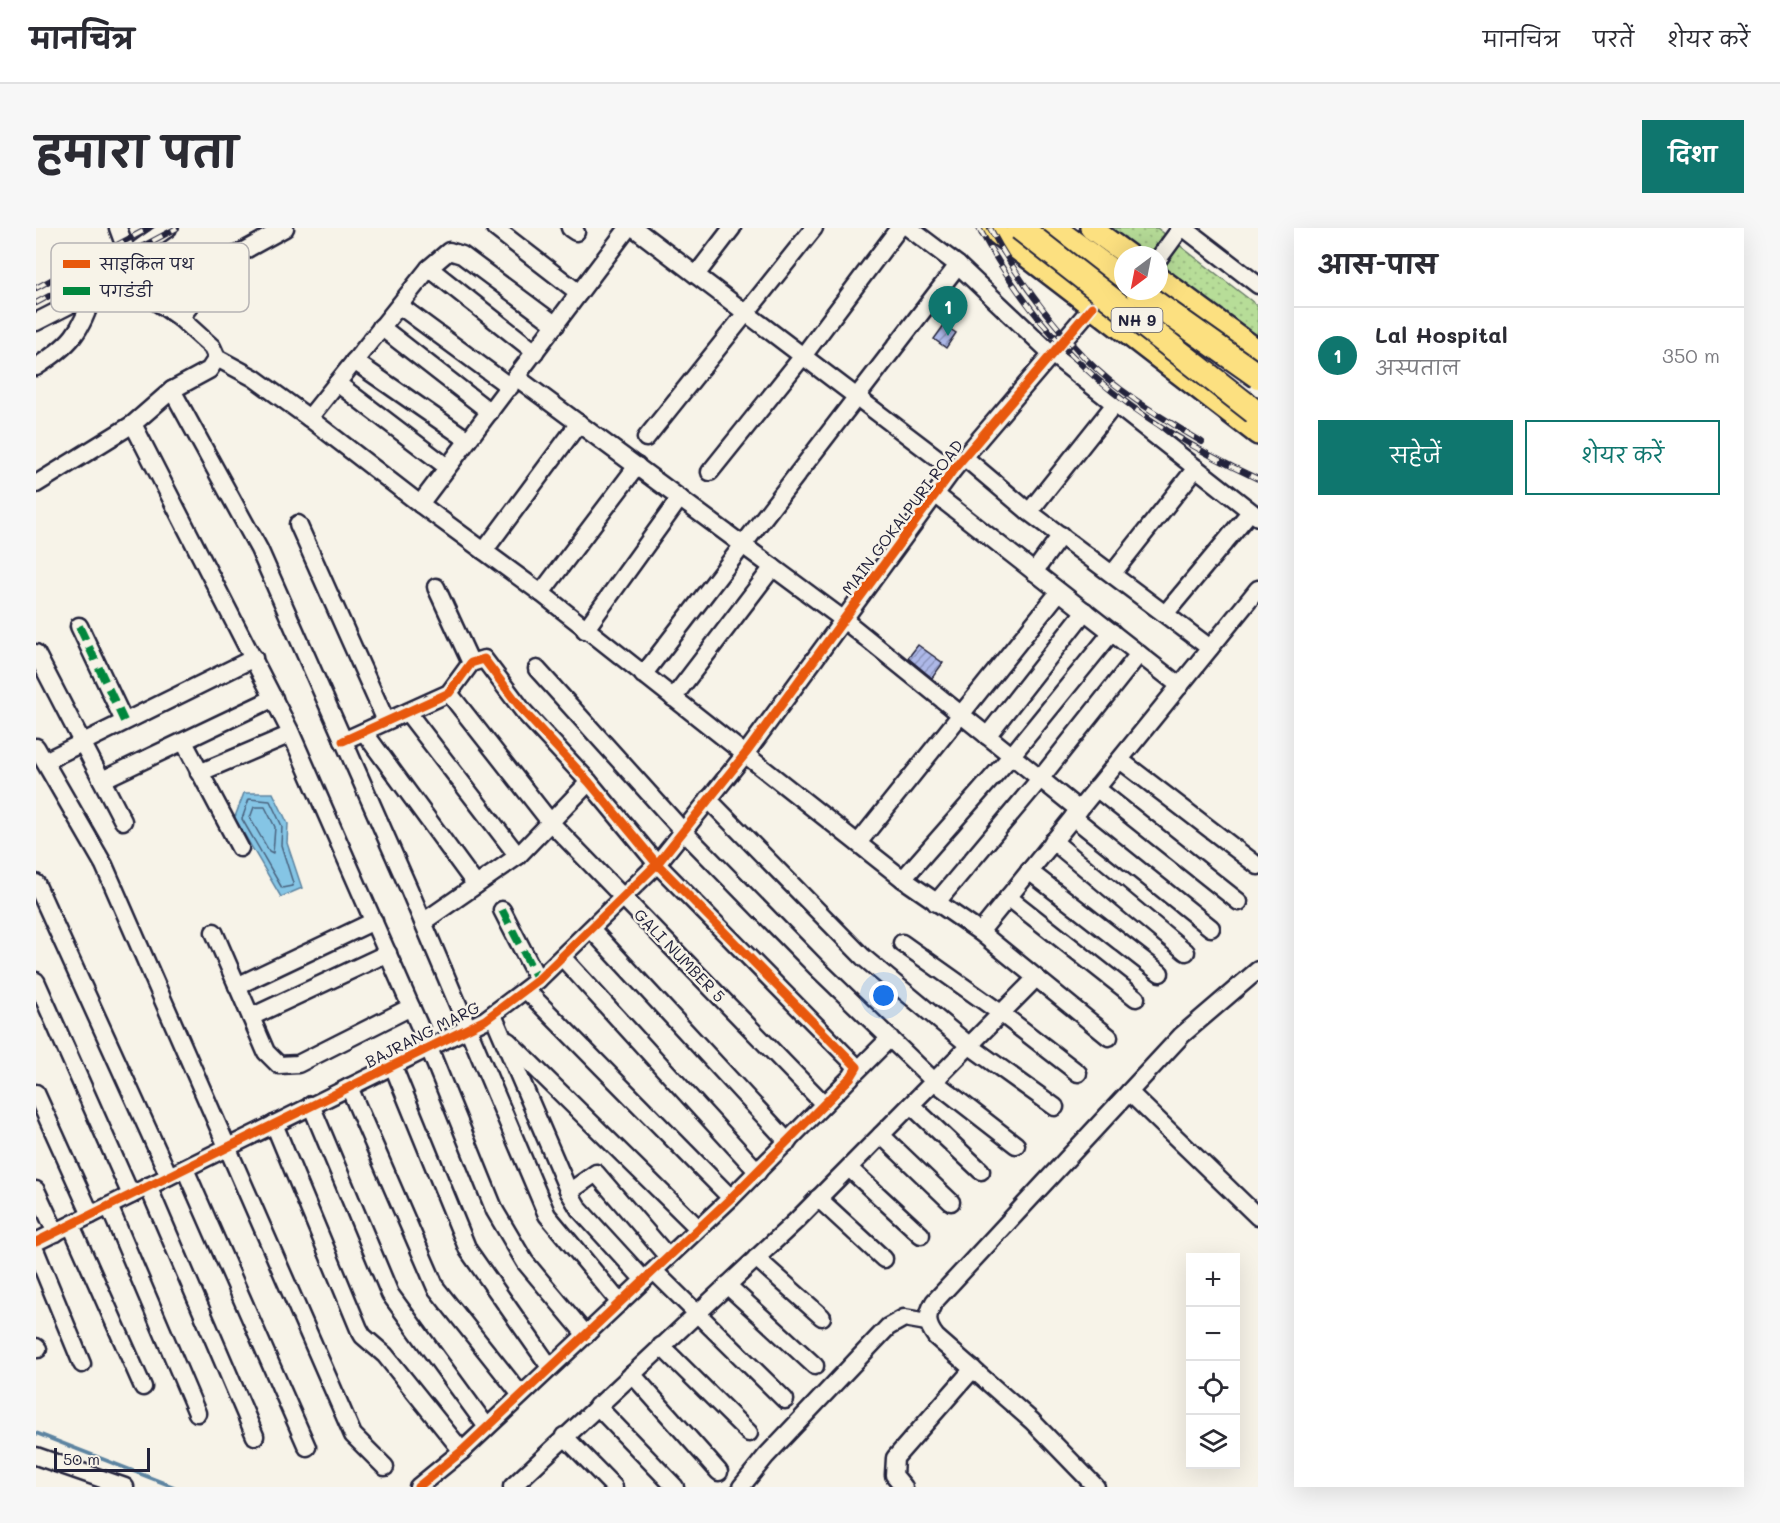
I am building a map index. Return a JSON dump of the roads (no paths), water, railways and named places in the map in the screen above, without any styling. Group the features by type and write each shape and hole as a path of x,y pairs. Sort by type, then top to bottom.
{"highway":[{"name":"NH 9","path":"1020,228 1258,414"},
{"path":"1053,228 1114,273"},
{"name":"NH 9","path":"1151,300 1258,376"}],"main road":[{"path":"990,228 1258,434"},
{"path":"1091,228 1116,246"},
{"path":"1168,284 1258,351"},
{"path":"1131,337 1148,334 1161,321 1164,300"}],"street":[{"path":"118,228 124,243"},
{"path":"148,243 168,228"},
{"path":"249,248 285,228"},
{"path":"495,228 579,293"},
{"path":"420,504 628,228"},
{"path":"634,228 953,470"},
{"path":"696,275 732,228"},
{"path":"646,438 814,228"},
{"path":"710,472 803,356 898,228"},
{"path":"909,228 958,265 1053,355 1254,515 1165,614"},
{"path":"1168,247 1183,228 1258,285"},
{"path":"309,418 429,268 444,254 457,252 556,325"},
{"path":"643,675 742,543 958,265"},
{"path":"429,268 535,352"},
{"path":"400,306 579,423 844,620 1040,779 1076,813 1211,928"},
{"name":"MAIN GOKALPURI ROAD","path":"746,753 953,470 1092,307"},
{"path":"36,322 56,312"},
{"path":"36,367 58,353 80,329 86,312"},
{"path":"172,312 212,347 217,358 254,378 541,593 903,879 980,932 1109,1037"},
{"path":"178,316 182,312"},
{"path":"381,327 490,412"},
{"path":"36,484 133,424 172,390 209,370 217,358"},
{"path":"354,361 468,440"},
{"path":"337,383 447,467"},
{"path":"172,390 259,549 423,922 547,1215 620,1303"},
{"path":"1029,512 1115,404"},
{"path":"484,551 579,423"},
{"path":"133,424 291,734 429,1048 495,1211 512,1243 586,1335"},
{"path":"964,457 1029,512 1210,648"},
{"path":"541,593 637,466"},
{"path":"1113,573 1196,468"},
{"path":"935,495 1180,686"},
{"path":"585,630 680,498"},
{"path":"298,524 386,722"},
{"path":"1034,572 1061,535"},
{"path":"673,698 772,567"},
{"path":"436,587 471,663"},
{"path":"980,932 1258,589"},
{"path":"858,843 1059,591"},
{"path":"987,736 1084,611"},
{"path":"79,626 124,721"},
{"path":"903,879 1012,756 1112,632"},
{"path":"36,653 123,821"},
{"path":"936,903 1040,779 1139,654"},
{"path":"254,658 83,742 40,754 104,865 353,1435 385,1467"},
{"path":"343,741 449,693 471,663 478,659 489,662 524,712 589,782 657,864 853,1062 856,1072"},
{"path":"537,669 682,830 890,1038 935,1081 1016,1145"},
{"name":"GALI NUMBER 5","path":"449,693 551,823 824,1104"},
{"path":"102,780 274,698"},
{"path":"408,713 518,856"},
{"path":"364,732 476,885"},
{"path":"200,773 291,734"},
{"path":"184,742 240,848"},
{"name":"BAJRANG MARG","path":"36,1242 493,1015 532,985 625,898 657,864 746,753"},
{"path":"1120,760 1258,866"},
{"path":"423,922 518,856 589,782"},
{"path":"1096,788 1239,902"},
{"path":"708,799 863,957 970,1046 1055,1107"},
{"path":"1053,841 1186,952"},
{"path":"1029,871 1160,973"},
{"path":"36,883 169,1176"},
{"path":"1008,897 1136,998"},
{"path":"502,910 532,985 731,1198"},
{"path":"237,986 374,921"},
{"path":"592,930 788,1142"},
{"path":"214,932 266,1052 279,1065 298,1064 411,1007"},
{"path":"902,943 1002,1014 1078,1073"},
{"path":"251,1017 388,953"},
{"path":"563,957 758,1172"},
{"path":"1096,1487 1032,1421 936,1337 927,1322 928,1313 934,1302 1182,1035 1258,970"},
{"path":"512,1487 818,1198 1036,978"},
{"path":"36,981 131,1195"},
{"path":"493,1015 569,1192 579,1209 649,1275 695,1314 785,1400"},
{"path":"502,1035 698,1228"},
{"path":"418,1487 462,1451 731,1198 890,1038"},
{"path":"393,1066 468,1250 550,1367"},
{"path":"349,1087 436,1288 521,1395"},
{"path":"1129,1092 1258,1216"},
{"path":"36,1093 91,1215"},
{"path":"311,1105 390,1294 487,1427"},
{"path":"911,1106 981,1171"},
{"path":"274,1124 363,1336 385,1355 462,1451"},
{"path":"881,1135 951,1202"},
{"path":"849,1167 921,1235"},
{"path":"185,1168 307,1447"},
{"path":"569,1192 596,1173 668,1257"},
{"path":"148,1186 255,1436"},
{"path":"36,1190 63,1229 143,1387"},
{"path":"818,1198 884,1259"},
{"path":"109,1206 197,1413"},
{"path":"36,1252 82,1364"},
{"path":"756,1258 822,1317"},
{"path":"727,1286 814,1366"},
{"path":"741,1487 766,1456 888,1327 904,1318 927,1322"},
{"path":"661,1346 749,1433"},
{"path":"904,1487 894,1475 895,1458 973,1369"},
{"path":"632,1374 719,1472"},
{"path":"597,1406 675,1487"},
{"path":"564,1436 614,1487"},
{"path":"36,1456 125,1487"}],"water":[{"path":"244,793 273,793 288,824 287,843 302,888 281,897 237,822 233,822"}],"waterway":[{"path":"36,1433 174,1487"}],"railway":[{"path":"121,243 149,228"},
{"path":"149,243 177,228"},
{"path":"979,228 1005,272 1033,311 1063,347 1096,378 1132,407 1171,433 1258,479"},
{"path":"990,228 1010,263 1033,296 1085,358 1126,393 1202,442"},
{"path":"36,288 51,280"},
{"path":"36,303 51,295"}],"place":[{"name":"Lal Hospital","path":"948,336"}]}
